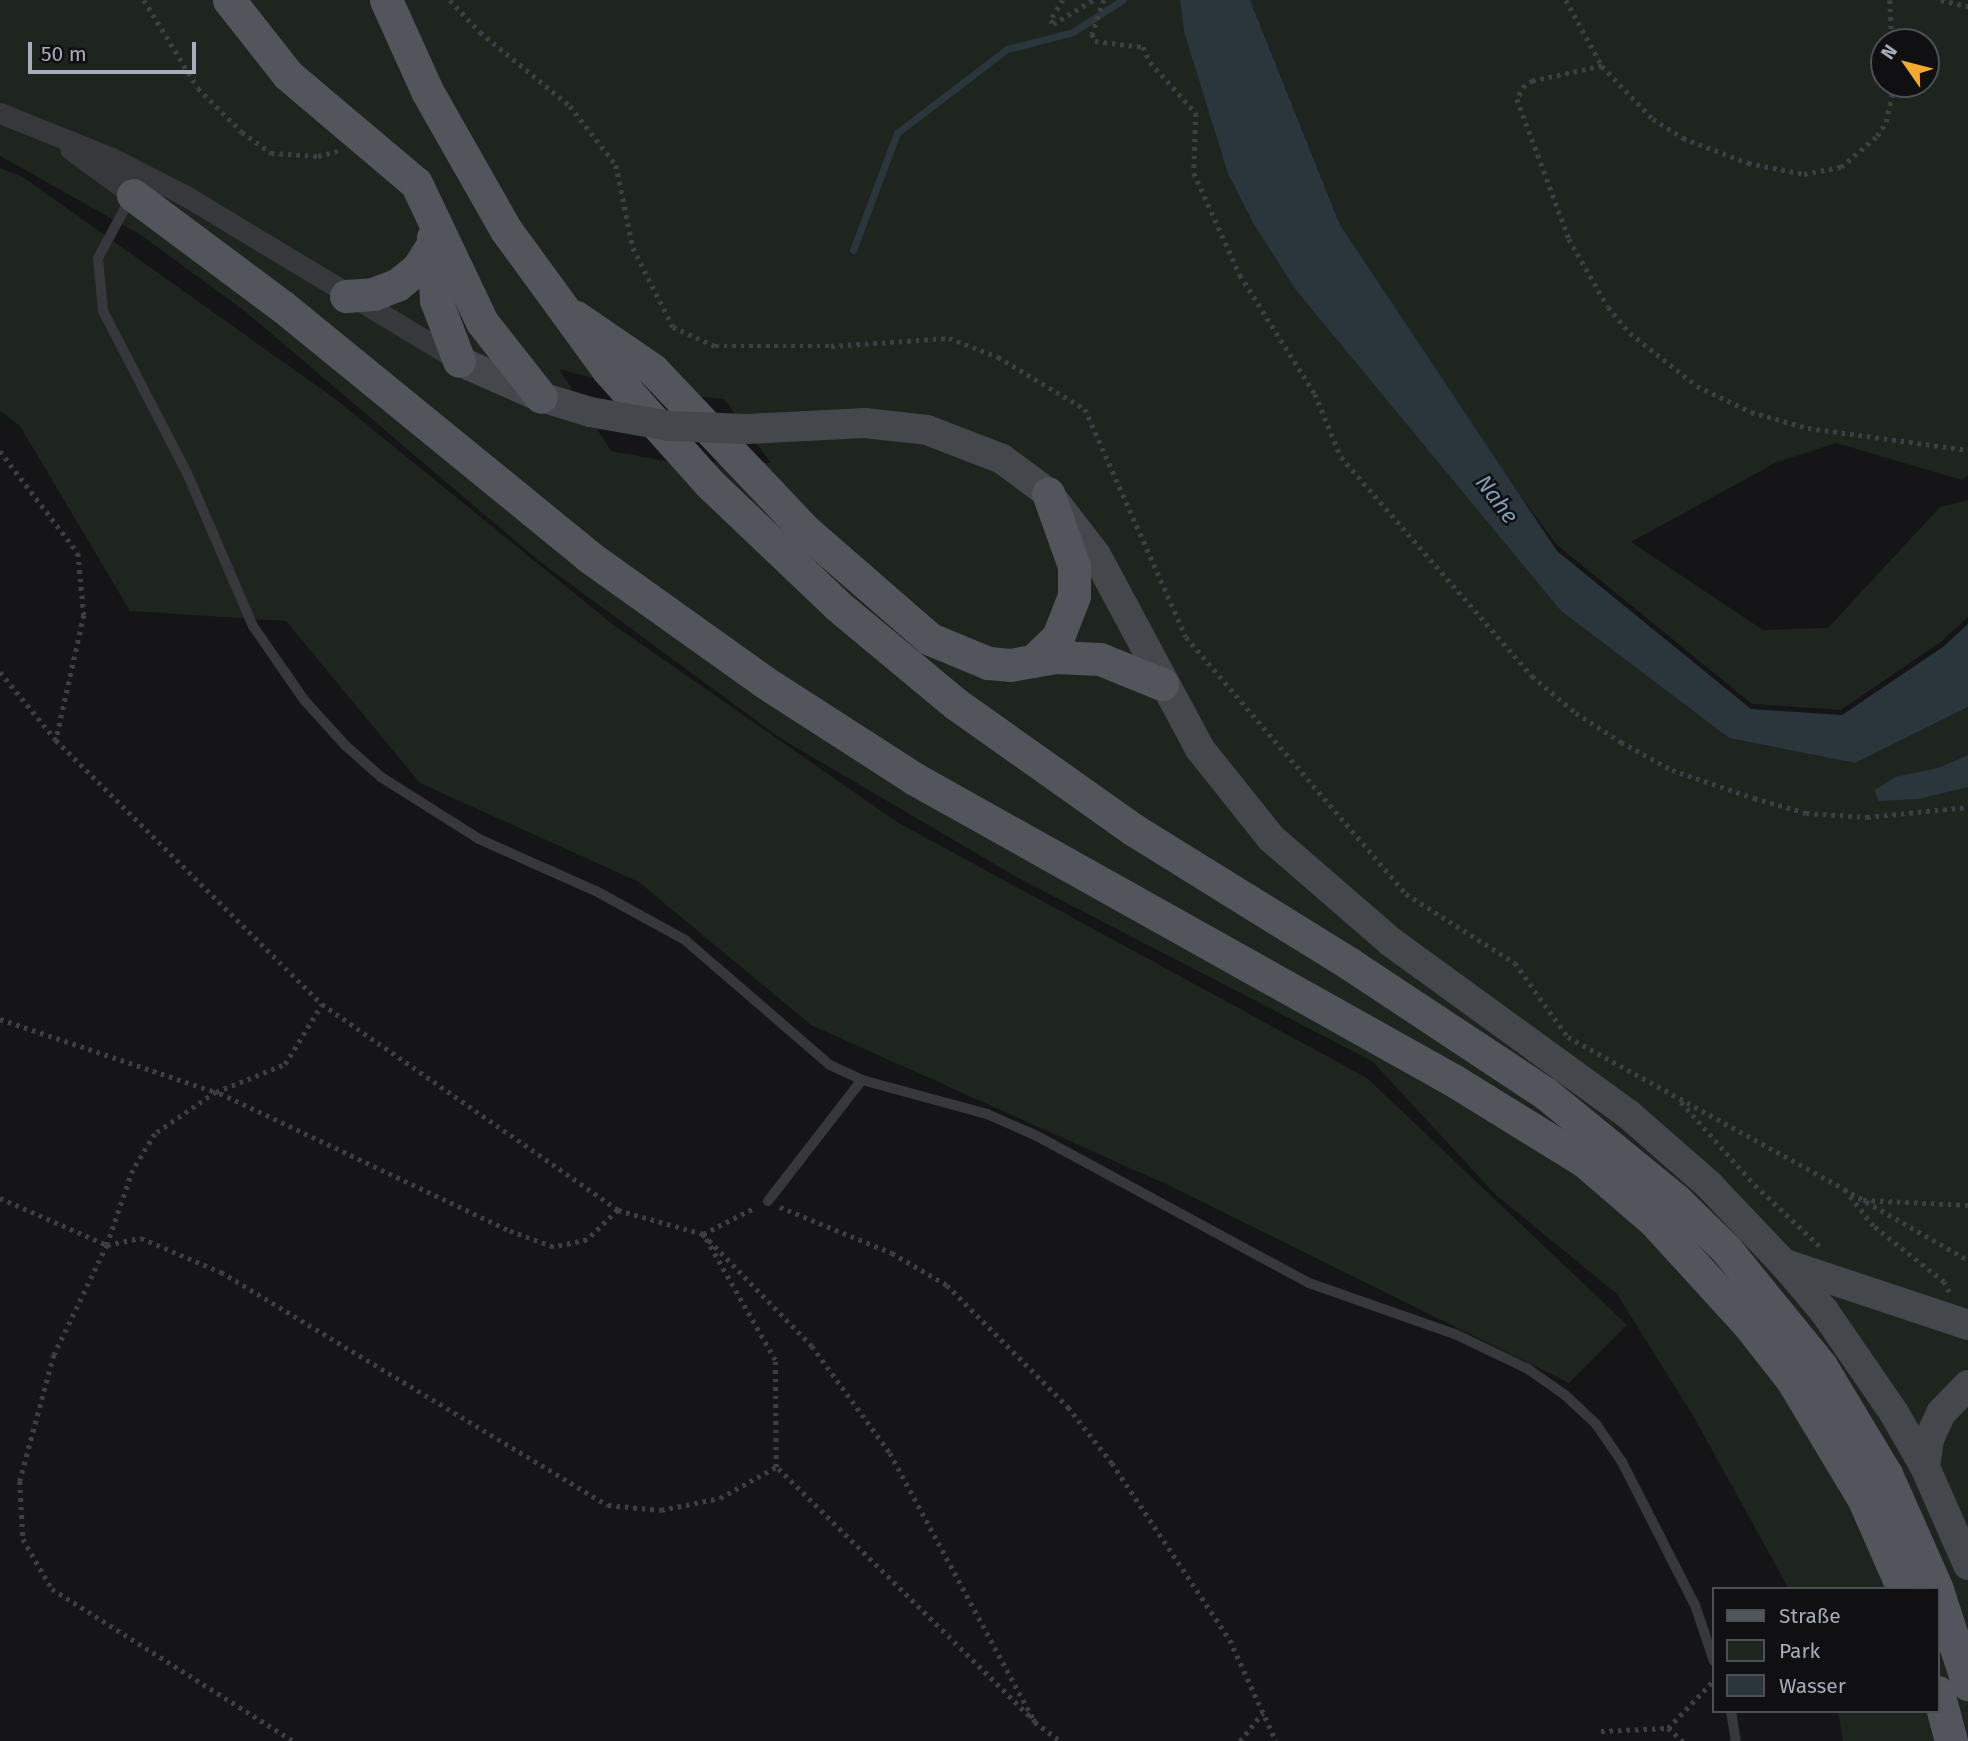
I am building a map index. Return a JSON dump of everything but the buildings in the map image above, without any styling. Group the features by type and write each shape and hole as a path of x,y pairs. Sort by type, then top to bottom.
{"main road":[{"path":"229,0 288,75 416,183 433,232 482,322 541,397"},
{"path":"386,0 467,166 561,310 666,438 763,536 888,649 956,704 1134,830 1350,964 1545,1093 1675,1199 1726,1249 1821,1366 1886,1474 1936,1587"},
{"path":"133,195 282,306 588,556 763,681 915,779 1441,1073 1586,1162"},
{"path":"346,296 373,294 397,285 418,268 433,232"},
{"path":"433,232 436,300 458,361 541,397 590,412 669,426 747,429 865,423 927,429 991,453 1048,493 1096,555 1162,684 1222,780 1297,864 1391,942 1628,1114 1709,1185 1784,1264 1861,1361 1925,1467 1968,1565"},
{"path":"561,310 600,330 653,370 807,532 930,639 988,663 1100,659 1162,684"},
{"path":"1033,661 1058,637 1074,596 1074,566 1048,493"},
{"path":"1350,964 1654,1221 1703,1271 1792,1380 1864,1500 1902,1587"},
{"path":"1784,1264 1962,1323"},
{"path":"1925,1467 1930,1439 1941,1413 1968,1385"},
{"path":"1940,1597 1968,1684"},
{"path":"1940,1700 1951,1741"}],"street":[{"path":"0,113 40,127 186,196 346,296 458,361"},
{"path":"40,127 133,195"}],"lane":[{"path":"133,195 98,258 103,312 187,473 253,626 305,701 381,777 479,839 596,891 685,940 717,964 808,1050 862,1080 987,1114 1037,1136 1309,1283 1492,1350 1565,1395 1596,1424 1622,1462 1695,1605 1713,1658"},
{"path":"768,1202 862,1080"},
{"path":"1731,1713 1736,1741"}],"path":[{"path":"144,0 198,88 242,132 271,153 318,156 366,139"},
{"path":"1063,0 1051,20 1053,24 1093,0"},
{"path":"1104,0 1102,15 1092,34 1095,41 1143,47 1150,62 1196,113 1194,173 1240,275 1315,394 1341,457 1532,676 1576,713 1621,742 1672,770 1754,798 1806,813 1867,817 1968,807"},
{"path":"1566,0 1602,66 1653,119 1683,138 1748,163 1804,174 1842,167 1868,148 1886,122 1891,98"},
{"path":"1890,0 1891,28"},
{"path":"1941,0 1968,6"},
{"path":"1602,66 1525,85 1518,106 1555,206 1591,280 1630,333 1674,370 1723,400 1779,421 1904,444 1968,450"},
{"path":"0,451 78,553 84,615 56,740"},
{"path":"0,672 56,740 322,1004 618,1210 703,1234 812,1346 890,1452 1035,1722"},
{"path":"293,1741 52,1589 23,1539 20,1481 54,1355 107,1245 133,1170 155,1134 216,1092 285,1064 322,1004"},
{"path":"0,1019 216,1092 507,1230 553,1247 587,1240 618,1210"},
{"path":"1677,1098 1755,1185 1829,1255"},
{"path":"1962,1323 1944,1282 1873,1226 1844,1189 1968,1260"},
{"path":"0,1198 107,1245 141,1238 221,1272 608,1505 660,1510 720,1498 776,1467"},
{"path":"1862,1200 1968,1205"},
{"path":"703,1234 768,1202 892,1253 947,1285 995,1329 1068,1407 1112,1463 1230,1640 1276,1741"},
{"path":"703,1234 775,1360 776,1467 1035,1722 1060,1741"},
{"path":"1668,1728 1713,1681"},
{"path":"1240,1741 1263,1713"},
{"path":"1601,1731 1668,1728 1683,1741"}],"green space":[{"path":"0,0 1180,0 1184,32 1228,174 1253,223 1295,289 1561,611 1729,738 1855,763 1968,707 1968,1741 1843,1741 1838,1713 1940,1713 1940,1587 1788,1587 1692,1414 1617,1294 1496,1195 1372,1061 1022,880 780,738 539,561 246,312 141,235 0,156","holes":["559,369 639,391 724,399 771,463 670,462 611,451"]},
{"path":"1250,0 1968,0 1968,475 1962,480 1836,443 1775,463 1631,542 1763,630 1828,628 1940,507 1968,500 1968,617 1942,641 1841,710 1752,704 1556,544 1479,439 1340,225"},
{"path":"0,168 23,177 334,398 611,623 897,822 1367,1078 1627,1325 1569,1383 1168,1185 811,1025 639,882 420,783 286,621 130,611 20,426 0,411"}],"water":[{"name":"Nahe","path":"1180,0 1250,0 1340,225 1557,551 1751,709 1842,715 1943,647 1968,624 1968,707 1855,763 1729,738 1561,611 1295,289 1253,223 1228,174 1184,32"},
{"path":"1968,755 1968,787 1918,799 1878,801 1875,790 1895,777 1938,768"}],"waterway":[{"path":"853,250 897,133 1007,49 1073,32 1122,0"}]}
